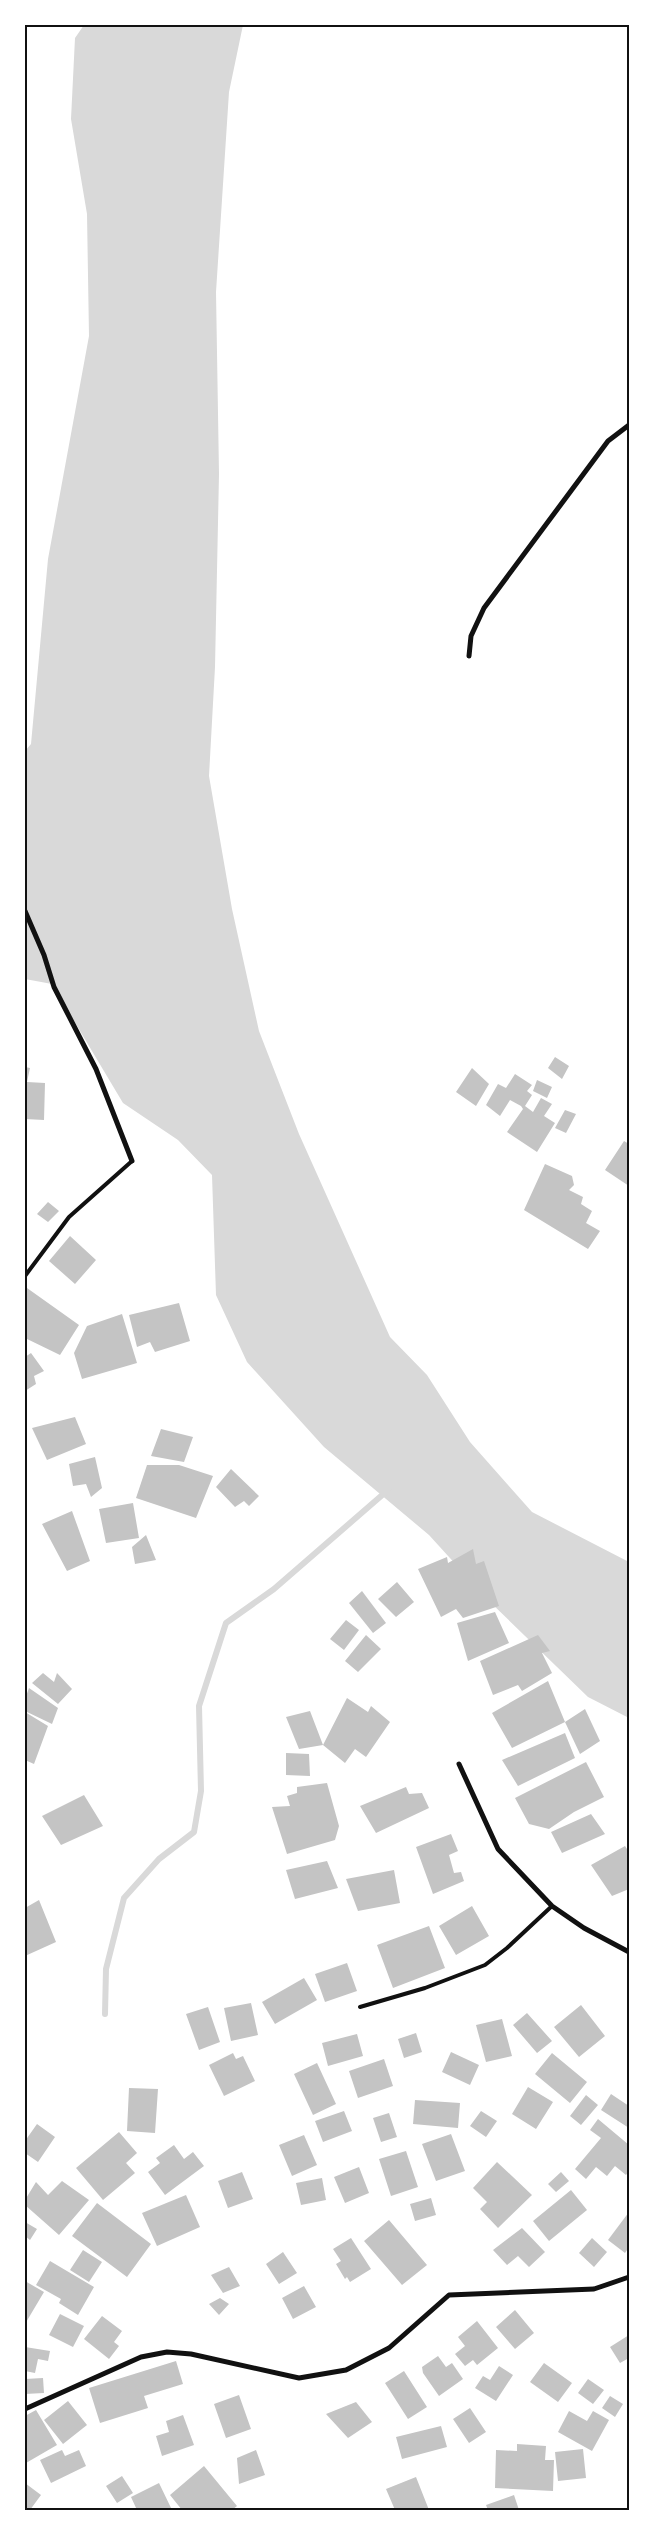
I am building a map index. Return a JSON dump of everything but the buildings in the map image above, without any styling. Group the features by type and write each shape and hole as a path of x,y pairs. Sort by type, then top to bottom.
{"street":[{"path":"469,656 471,636 484,608 608,441 629,425"},
{"path":"25,911 44,955 54,987 96,1069 132,1161"},
{"path":"459,1764 498,1849 552,1906 584,1928 629,1952"},
{"path":"25,2409 141,2357 167,2352 191,2354 299,2378 346,2370 389,2348 449,2295 594,2289 629,2277"}],"lane":[{"path":"25,1276 69,1217 132,1161"},
{"path":"360,2007 425,1988 485,1965 507,1948 552,1906"}],"shaded area":[{"path":"84,25 243,25 229,92 216,292 219,474 215,667 209,776 232,909 259,1031 299,1134 390,1337 427,1375 470,1442 532,1512 629,1562 629,1718 588,1697 489,1601 429,1535 324,1447 247,1362 216,1295 212,1175 178,1140 123,1103 52,984 25,979 25,751 31,744 48,559 89,336 87,214 71,119 75,38"}],"waterway":[{"path":"105,2014 106,1969 124,1898 159,1859 194,1832 201,1791 199,1706 226,1623 274,1589 388,1490"}]}
